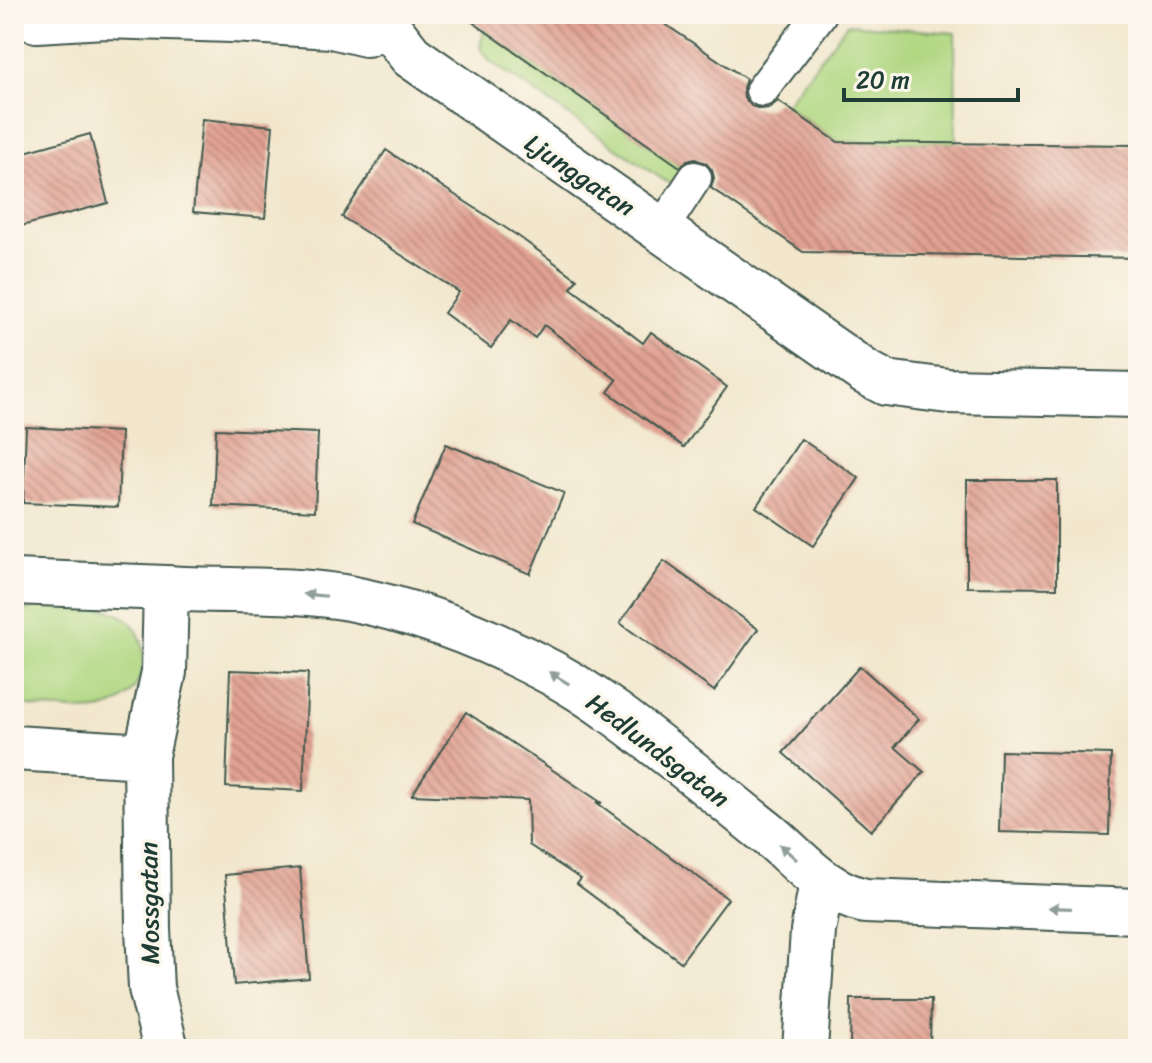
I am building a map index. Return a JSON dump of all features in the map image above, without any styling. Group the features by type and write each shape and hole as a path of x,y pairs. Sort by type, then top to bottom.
{"street":[{"name":"Ljunggatan","path":"16,14 37,20 104,16 232,20 332,26 366,34 393,19 411,56 865,372 886,383 948,391 1138,395"},
{"name":"Hedlundsgatan","path":"14,582 306,594 352,599 403,611 512,653 555,675 624,722 720,795 822,882 845,896 865,901 1138,911"},
{"name":"Mossgatan","path":"166,588 164,672 146,756 151,988 166,1049"},
{"path":"14,748 146,756"},
{"path":"805,1049 813,931 822,882"}],"lane":[{"path":"762,90 820,14"},
{"path":"661,230 695,178"}],"green space":[{"path":"847,24 955,33 956,143 838,142 785,105"},
{"path":"484,30 692,175 680,183 668,183 491,62 480,48"},
{"path":"43,603 103,609 122,616 132,625 143,648 143,661 141,674 127,696 109,707 90,711 37,707 14,699 14,615"}],"building":[{"path":"461,14 650,14 746,79 744,97 751,106 769,108 778,101 838,142 1138,145 1138,258 803,252 711,188 714,178 706,163 695,159 680,167"},
{"path":"202,119 273,126 265,218 193,212"},
{"path":"90,134 108,203 14,228 14,155"},
{"path":"386,150 518,236 577,279 571,288 643,343 651,332 727,387 684,447 608,392 617,380 544,325 535,338 511,320 491,348 444,313 459,292 342,217"},
{"path":"26,427 121,432 118,507 23,503"},
{"path":"216,429 318,433 315,511 213,506"},
{"path":"801,439 859,478 813,546 756,507"},
{"path":"446,444 564,493 530,574 412,524"},
{"path":"967,480 1057,480 1057,588 967,587"},
{"path":"664,561 758,629 714,691 620,623"},
{"path":"860,666 919,719 895,747 924,772 871,831 783,753"},
{"path":"230,670 308,673 303,791 226,787"},
{"path":"466,712 602,803 596,802 728,899 681,962 577,884 581,879 529,845 528,800 412,795"},
{"path":"1001,751 1111,754 1109,835 999,832"},
{"path":"300,868 309,978 234,985 225,875"},
{"path":"851,999 931,999 930,1049 850,1049"}]}
